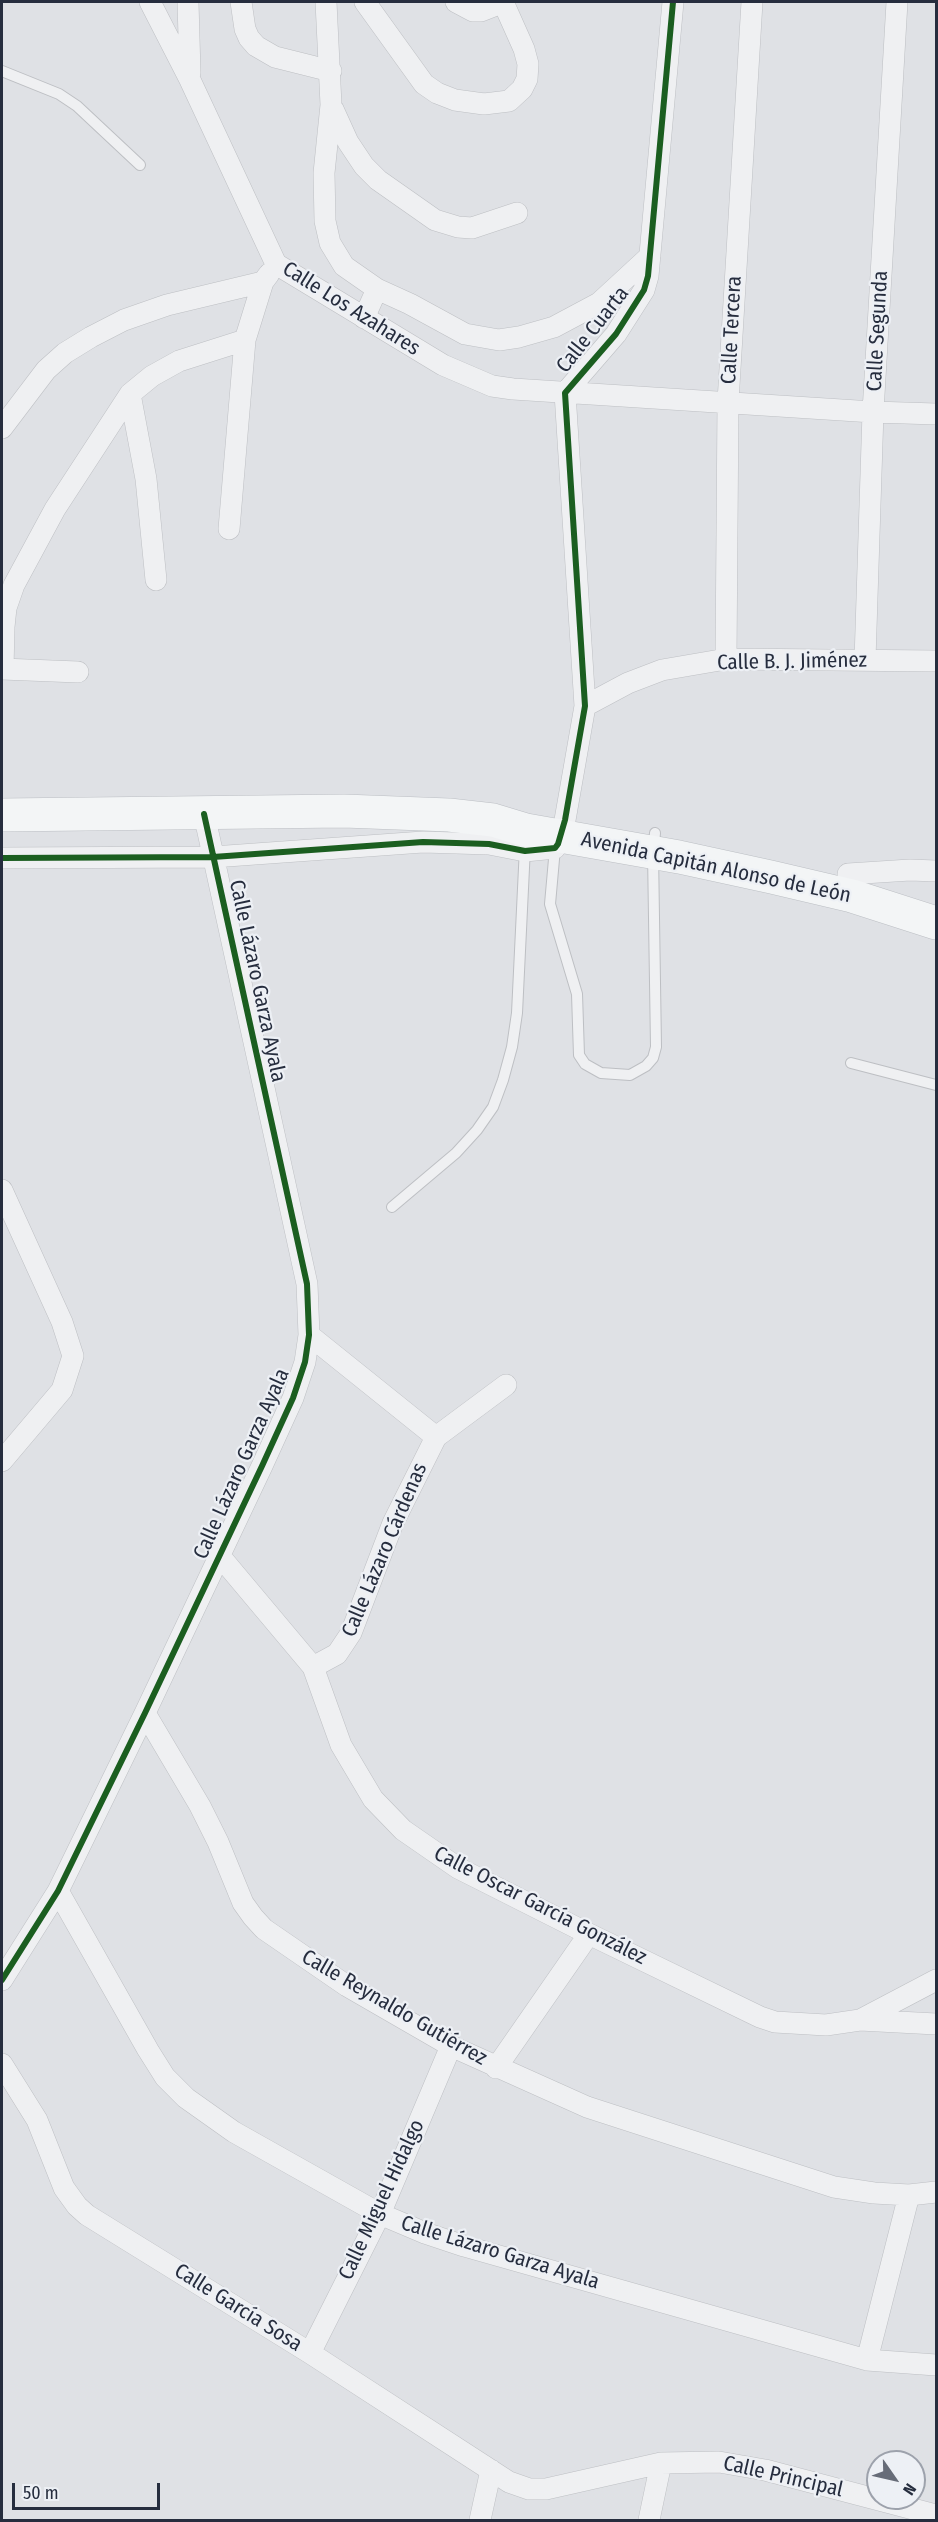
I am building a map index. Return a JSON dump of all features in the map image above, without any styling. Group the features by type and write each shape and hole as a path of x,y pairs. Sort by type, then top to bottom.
{"main road":[{"name":"Avenida Capitán Alonso de León","path":"2,815 408,812 493,820 526,832 776,854 936,902"},
{"name":"Avenida Capitán Alonso de León","path":"654,843 852,896 936,923"}],"street":[{"name":"Calle Los Azahares","path":"150,2 190,80 276,264 443,365 492,386 565,393 936,414"},
{"path":"188,2 190,80"},
{"path":"241,2 245,29 256,46 274,57 331,71"},
{"path":"326,2 331,105 324,173 325,221 330,243 344,266 377,289 410,303 465,334 499,340 537,333 554,327 599,303 650,256"},
{"path":"365,2 424,84 437,93 455,100 484,104 509,101 522,89 527,78 528,64 524,49 503,2 481,11 456,2"},
{"name":"Calle Cuarta","path":"560,835 585,706 565,393 616,334 636,306 646,283 673,2"},
{"name":"Calle Tercera","path":"726,659 728,402 752,2"},
{"name":"Calle Segunda","path":"865,660 873,412 897,2"},
{"path":"331,105 348,142 364,166 378,180 435,220 458,227 472,228 517,213"},
{"path":"229,529 245,340 263,282 276,264"},
{"path":"2,428 46,370 65,353 92,337 124,320 167,304 263,282"},
{"path":"364,318 377,289"},
{"path":"78,672 2,669 6,608 14,585 55,509 130,394 153,376 178,361 245,340"},
{"path":"130,394 146,479 156,580"},
{"name":"Calle B. J. Jiménez","path":"585,706 628,683 662,670 726,659 936,661"},
{"name":"Calle Lázaro Garza Ayala","path":"2,1980 58,1892 293,1398 305,1362 309,1335 307,1284 204,814"},
{"path":"2,858 213,857 423,842 489,844 526,832"},
{"path":"848,874 910,870 936,871"},
{"path":"2,1190 62,1322 73,1356 62,1390 2,1461"},
{"name":"Calle Lázaro Cárdenas","path":"309,1335 436,1437 393,1523 351,1633 337,1654 313,1667"},
{"path":"436,1437 506,1385"},
{"name":"Calle Oscar García González","path":"219,1555 313,1667 340,1745 374,1799 403,1830 458,1868 589,1934 760,2017 775,2022 826,2025 860,2020 936,2024"},
{"name":"Calle Reynaldo Gutiérrez","path":"145,1713 200,1806 218,1842 243,1903 253,1917 264,1929 347,1986 451,2046 587,2107 834,2187 909,2195 936,2192"},
{"name":"Calle Lázaro Garza Ayala","path":"58,1892 165,2077 186,2098 234,2132 380,2214 425,2234 464,2246 867,2360 936,2365"},
{"path":"496,2068 589,1934"},
{"name":"Calle Oscar García González","path":"860,2020 936,1980"},
{"name":"Calle Miguel Hidalgo","path":"310,2353 380,2214 451,2046"},
{"name":"Calle García Sosa","path":"2,2064 37,2120 64,2187 77,2206 491,2470"},
{"path":"867,2360 909,2195"},
{"name":"Calle Principal","path":"491,2470 509,2482 529,2489 546,2489 661,2463 719,2462 743,2465 936,2515"},
{"path":"649,2520 661,2463"},
{"path":"480,2520 491,2470"}],"lane":[{"path":"2,71 58,94 77,106 140,165"},
{"path":"392,1207 456,1154 477,1130 493,1107 503,1080 512,1047 517,1013 526,832"},
{"path":"560,835 550,904 577,994 579,1055 585,1064 601,1073 630,1075 646,1066 656,1047 654,843"},
{"path":"851,1063 936,1085"}],"cycle path":[{"path":"2,858 213,857 423,842 489,844 525,851 555,848 565,820 585,706 565,393 616,334 644,290 648,276 673,2"},
{"path":"2,1980 58,1891 262,1466 293,1398 305,1362 309,1335 307,1284 204,814"}]}
